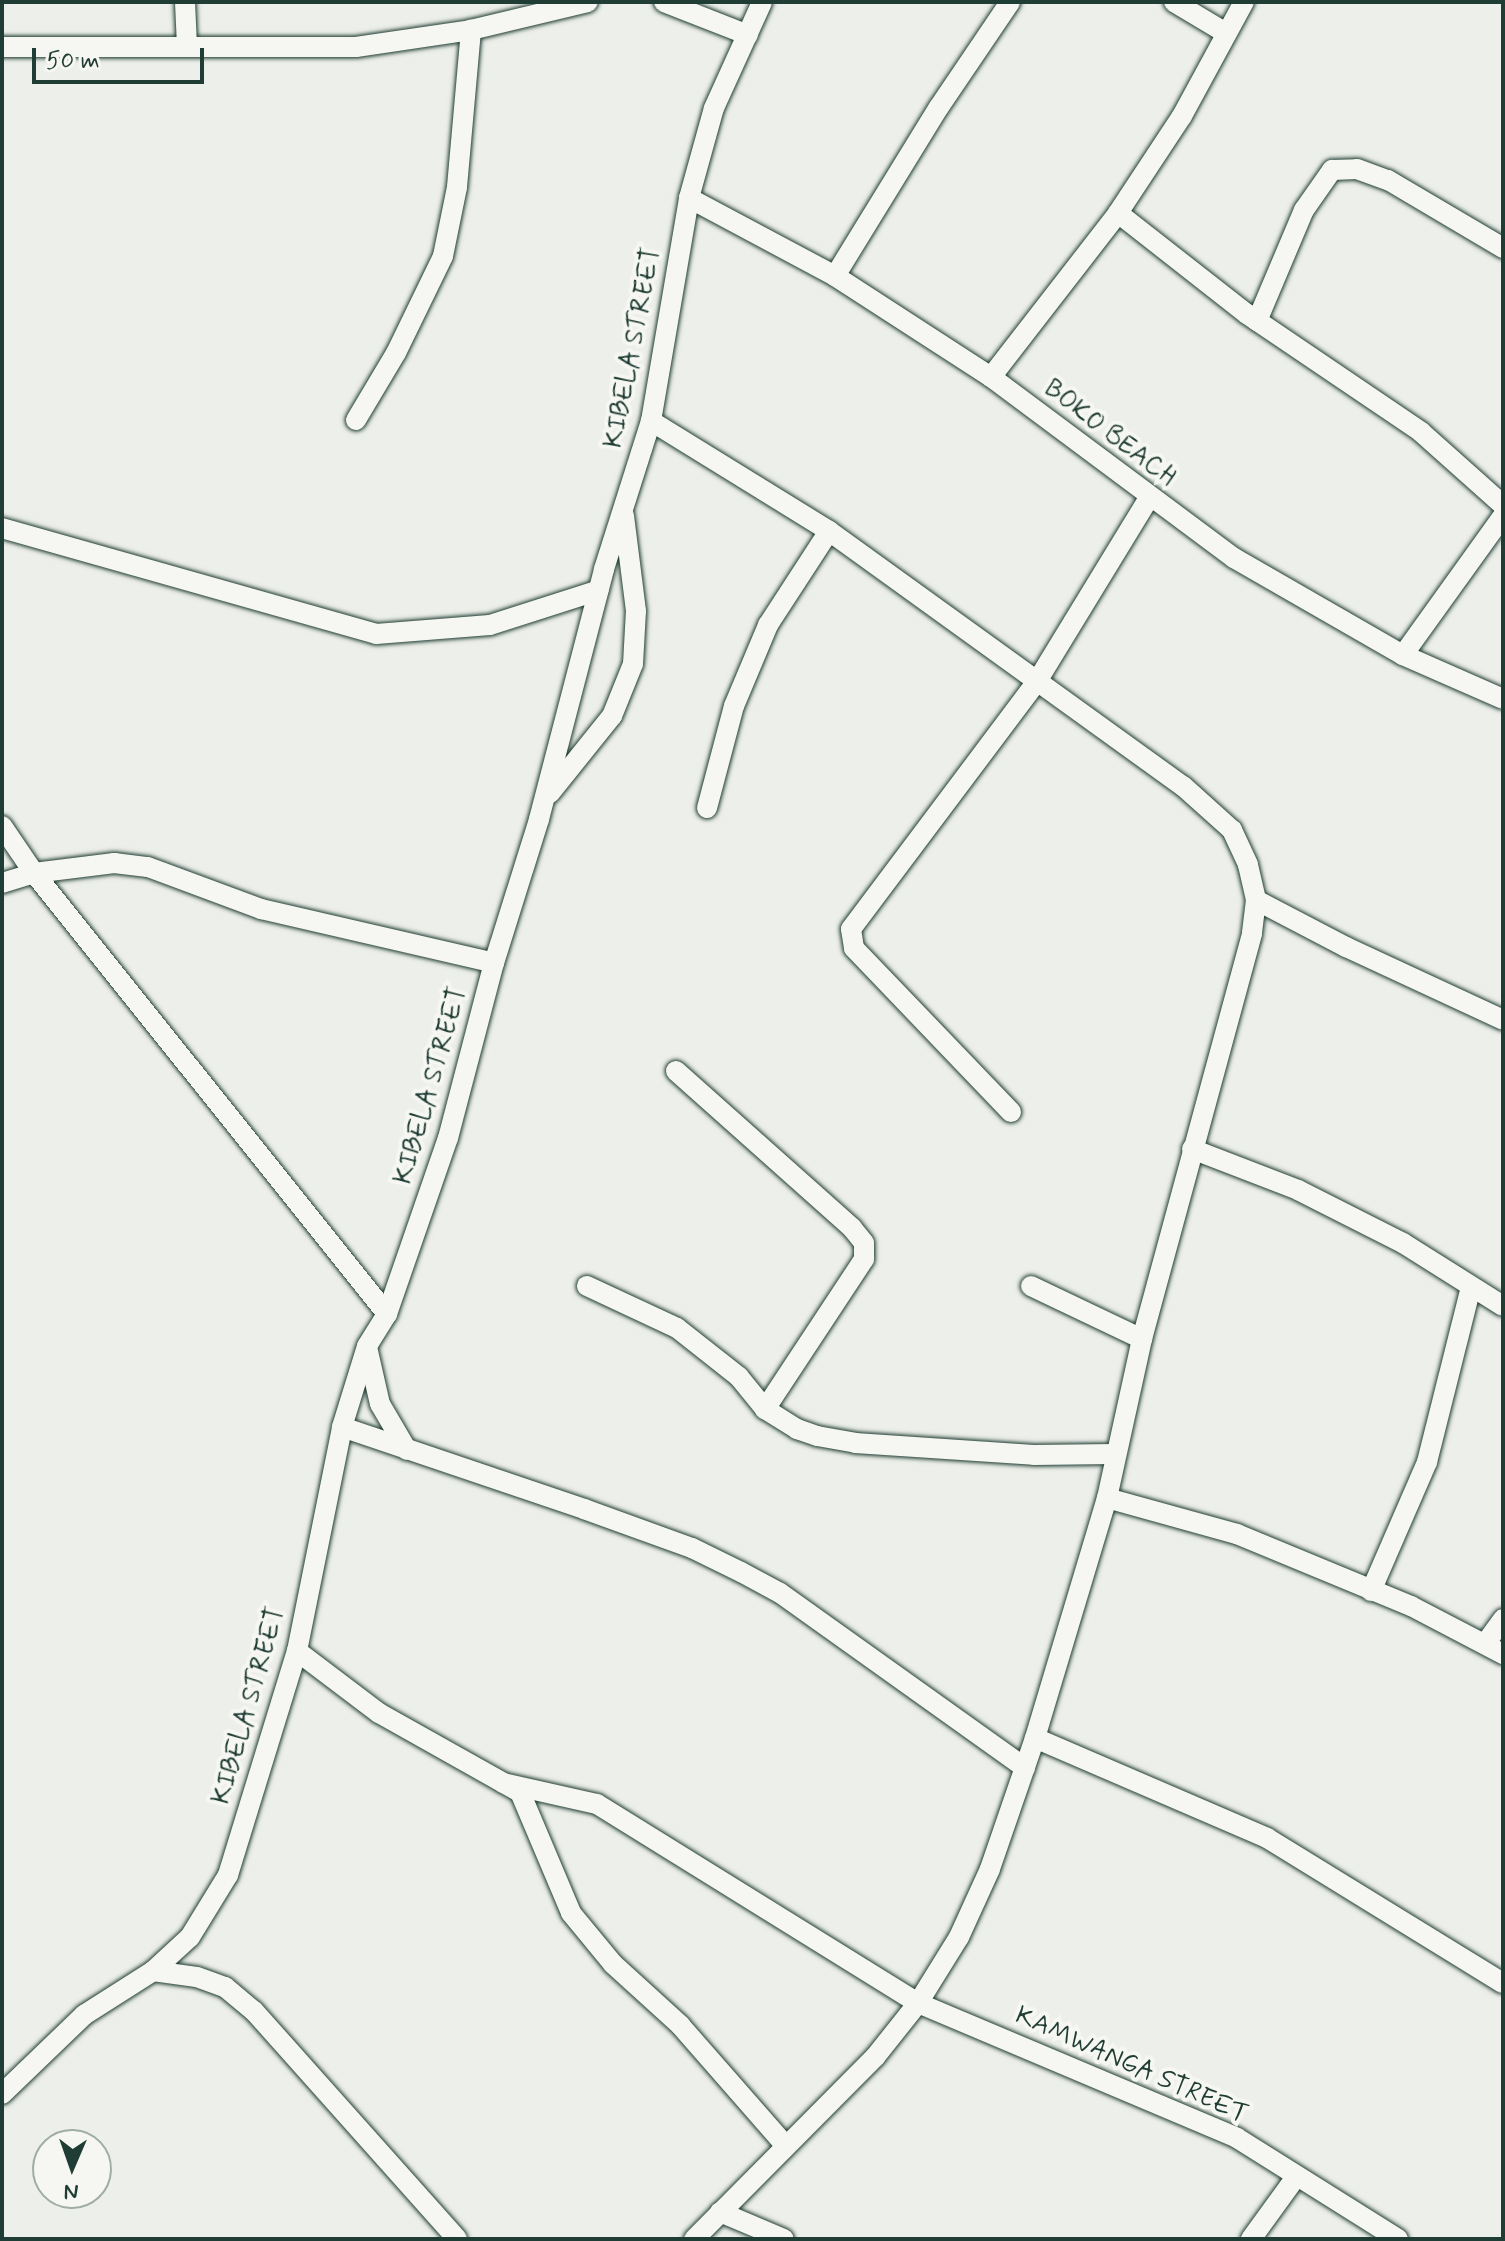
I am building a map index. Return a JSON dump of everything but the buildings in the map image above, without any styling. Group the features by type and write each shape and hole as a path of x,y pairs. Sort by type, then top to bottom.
{"street":[{"path":"185,2 187,46"},
{"path":"2,47 356,47 471,30 588,2"},
{"path":"664,2 748,35"},
{"name":"KIBELA STREET","path":"2,2094 84,2015 153,1971 190,1937 228,1875 297,1651 342,1427 367,1346 387,1314 448,1138 494,963 544,802 599,590 651,421 689,198 714,108 762,2"},
{"path":"835,276 939,107 1010,2"},
{"path":"1174,2 1226,33"},
{"path":"991,377 1118,213 1182,116 1244,2"},
{"path":"356,420 396,353 443,256 457,187 471,30"},
{"path":"1257,321 1304,210 1332,170 1357,169 1388,180 1503,248"},
{"name":"BOKO BEACH","path":"689,198 835,276 991,377 1149,498 1234,558 1403,655 1503,699"},
{"path":"1118,213 1257,321 1421,432 1503,505"},
{"path":"651,421 829,531 1183,786 1232,830 1248,865 1256,900 1252,934 1142,1339 1114,1454 1107,1498 1035,1738 978,1896 959,1937 918,2003 875,2057 694,2239"},
{"path":"1011,1112 854,948 851,929 1036,683 1149,498"},
{"path":"544,802 612,716 633,664 636,611 623,508"},
{"path":"1403,655 1503,516"},
{"path":"2,528 376,634 490,625 599,590"},
{"path":"707,808 734,706 768,625 829,531"},
{"path":"2,826 34,873 387,1314"},
{"path":"2,883 34,873 114,863 148,867 261,909 494,963"},
{"path":"1256,900 1346,947 1503,1020"},
{"path":"676,1071 852,1228 864,1243 864,1259 765,1409"},
{"path":"1192,1149 1298,1190 1403,1243 1503,1306"},
{"path":"587,1286 677,1328 739,1377 765,1409 797,1429 855,1443 1034,1455 1114,1454"},
{"path":"1031,1286 1142,1339"},
{"path":"1371,1591 1427,1462 1471,1287"},
{"path":"367,1346 380,1404 407,1450"},
{"path":"342,1427 665,1538 741,1572 780,1593 1025,1768"},
{"path":"1107,1498 1237,1534 1411,1606 1503,1654"},
{"path":"1485,1644 1503,1619"},
{"path":"297,1651 379,1713 520,1792 571,1913 613,1964 680,2025 785,2145"},
{"path":"1035,1738 1267,1838 1503,1983"},
{"name":"KAMWANGA STREET","path":"503,1783 597,1804 918,2003 1237,2138 1398,2239"},
{"path":"153,1971 197,1977 225,1987 254,2011 457,2239"},
{"path":"1251,2239 1296,2177"},
{"path":"720,2212 784,2239"}]}
